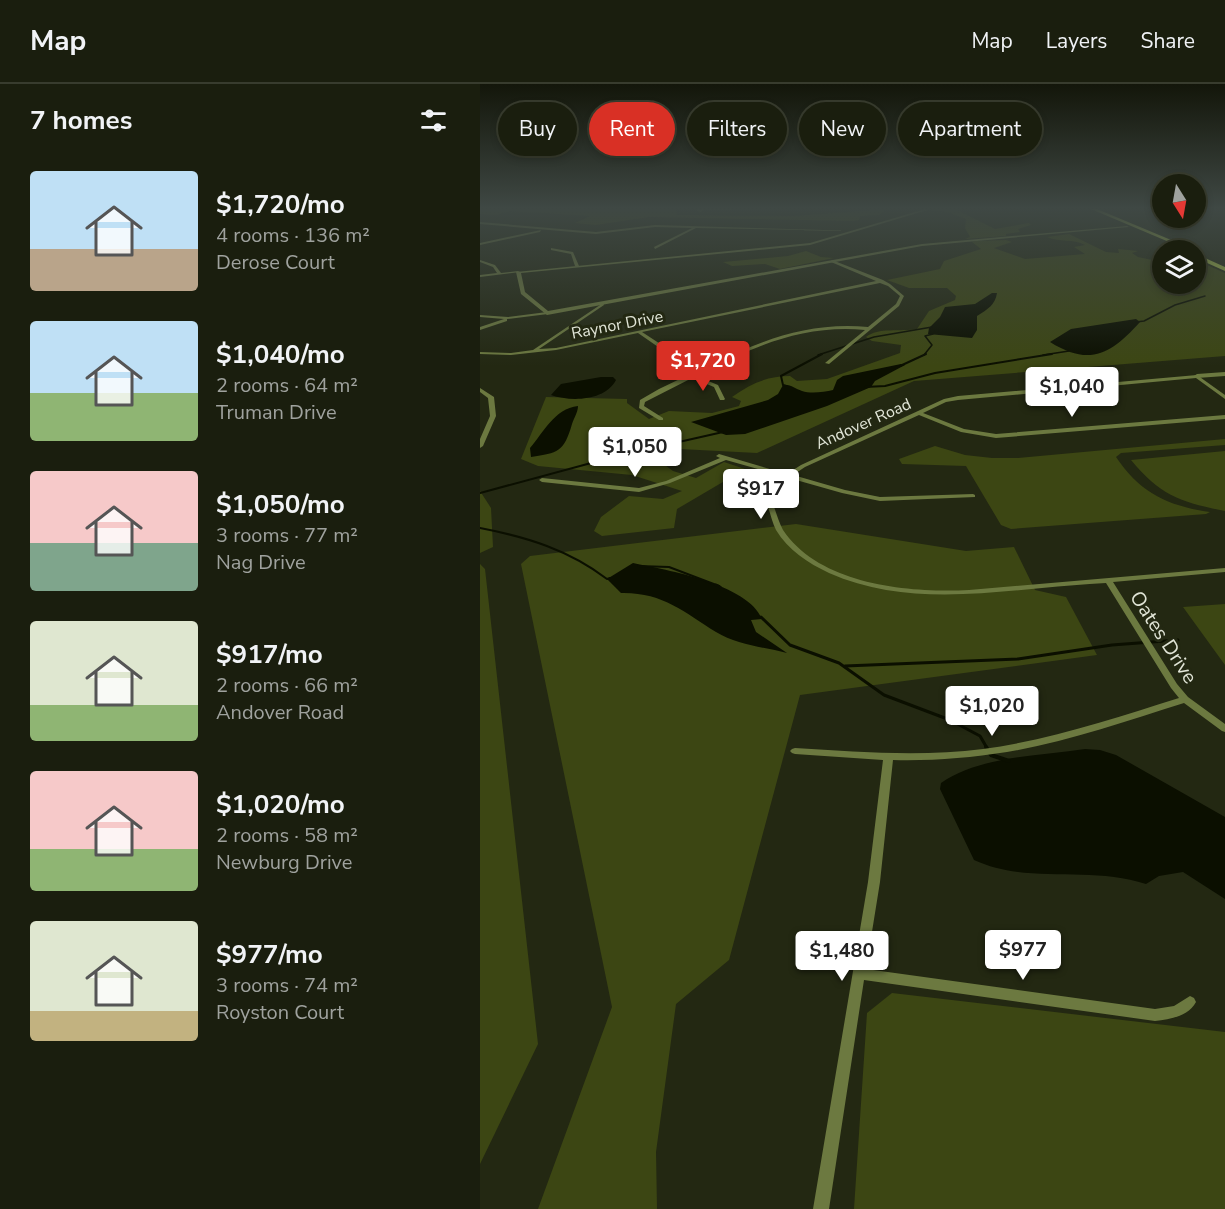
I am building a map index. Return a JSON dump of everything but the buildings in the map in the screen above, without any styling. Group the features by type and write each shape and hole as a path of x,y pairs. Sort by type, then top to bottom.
{"street":[{"path":"481,262 494,266 500,274"},
{"path":"575,262 577,267"},
{"path":"480,276 632,262"},
{"path":"480,316 508,318 547,313 829,262"},
{"path":"827,363 870,330 902,300 898,290 833,262"},
{"path":"518,272 523,293 547,313"},
{"name":"Raynor Drive","path":"480,353 532,352 882,282"},
{"path":"532,352 603,304"},
{"path":"480,329 508,318"},
{"path":"661,418 643,408 642,401 761,343 818,328 844,327 870,330"},
{"path":"639,332 666,350 714,365"},
{"name":"Andover Road","path":"1225,374 980,394 944,401 803,465 787,476 773,493 770,504 781,533 811,561 861,582 908,591 956,593 1225,570"},
{"path":"692,375 716,386 722,399"},
{"path":"1197,376 1225,397"},
{"path":"480,390 491,397 493,416 480,446"},
{"path":"919,413 963,431 996,436 1225,417"},
{"path":"480,422 490,421"},
{"path":"542,480 639,490 659,486 722,457 880,499 974,496"},
{"name":"Oates Drive","path":"1108,580 1163,670 1185,699 1225,729"},
{"path":"795,751 888,758 1007,748 1048,739 1185,699"},
{"path":"821,1209 886,794 888,758"},
{"path":"859,974 1155,1015 1176,1012 1190,1002"}],"green space":[{"path":"723,262 817,262 780,269 765,264 732,266"},
{"path":"944,262 1152,262 1152,294 1206,294 1206,264 1225,273 1225,356 914,381 757,453 680,449 670,452 662,463 673,471 696,478 724,462 745,469 677,509 674,528 602,536 594,531 601,517 629,496 663,499 682,491 632,475 538,466 521,459 546,397 627,399 627,403 649,419 669,411 712,413 739,406 741,401 732,397 745,388 766,379 790,376 797,381 827,379 900,353 901,345 872,341 866,337 883,331 917,329 929,311 955,300 956,296 947,288 909,288 887,280 940,269"},
{"path":"1225,439 1225,445 1121,453 1116,457 1135,480 1156,496 1181,506 1210,512 1206,514 1011,529 1001,525 966,466 902,464 899,459 935,446 965,455 1018,458"},
{"path":"1225,451 1225,511 1172,496 1152,482 1131,460"},
{"path":"480,491 491,508 493,547 480,553"},
{"path":"796,524 966,551 1014,547 1035,590 1066,597 1097,655 800,695 729,960 676,1004 656,1152 657,1209 538,1209 612,1007 521,564 530,556"},
{"path":"480,564 485,569 538,1044 480,1164"},
{"path":"1225,604 1225,665 1183,607"},
{"path":"892,993 1225,1032 1225,1209 854,1209 867,1013"}],"shaded area":[{"path":"992,293 997,293 995,301 977,316 977,330 972,338 928,334 929,328 940,317 945,307 975,304"},
{"path":"1136,319 1140,322 1129,333 1109,349 1099,353 1077,354 1050,342 1071,329"},
{"path":"905,365 875,381 871,387 827,406 745,434 726,435 691,422 768,400 778,394 783,385 813,393 833,390 837,380 843,376"},
{"path":"613,377 616,380 611,387 596,396 568,399 551,395 561,384"},
{"path":"578,406 563,446 554,452 531,457 530,448 550,422 562,412"},
{"path":"633,563 705,580 741,596 754,607 762,619 751,620 756,632 787,653 742,643 724,636 661,600 649,596 621,593 607,579"},
{"path":"1085,749 1100,750 1116,755 1225,817 1225,899 1183,872 1159,876 1146,884 1103,876 1016,872 974,860 940,789 941,783 956,774 991,762"}],"waterway":[{"path":"1136,322 1144,321 1175,305 1205,296"},
{"path":"818,355 874,337 932,327"},
{"path":"924,355 932,345 925,336 933,334"},
{"path":"1043,355 1069,351"},
{"path":"786,386 783,385 781,376 822,354"},
{"path":"865,387 885,386 935,373 1052,354"},
{"path":"900,366 924,355"},
{"path":"480,493 617,456 723,432"},
{"path":"480,528 563,552 607,579 610,578"},
{"path":"638,566 669,567 719,586"},
{"path":"716,585 720,587"},
{"path":"761,617 790,645 839,663 884,695 950,720 980,736 987,748"},
{"path":"845,666 1018,659 1112,645 1178,640"},
{"path":"986,747 991,755 1009,761"}]}
